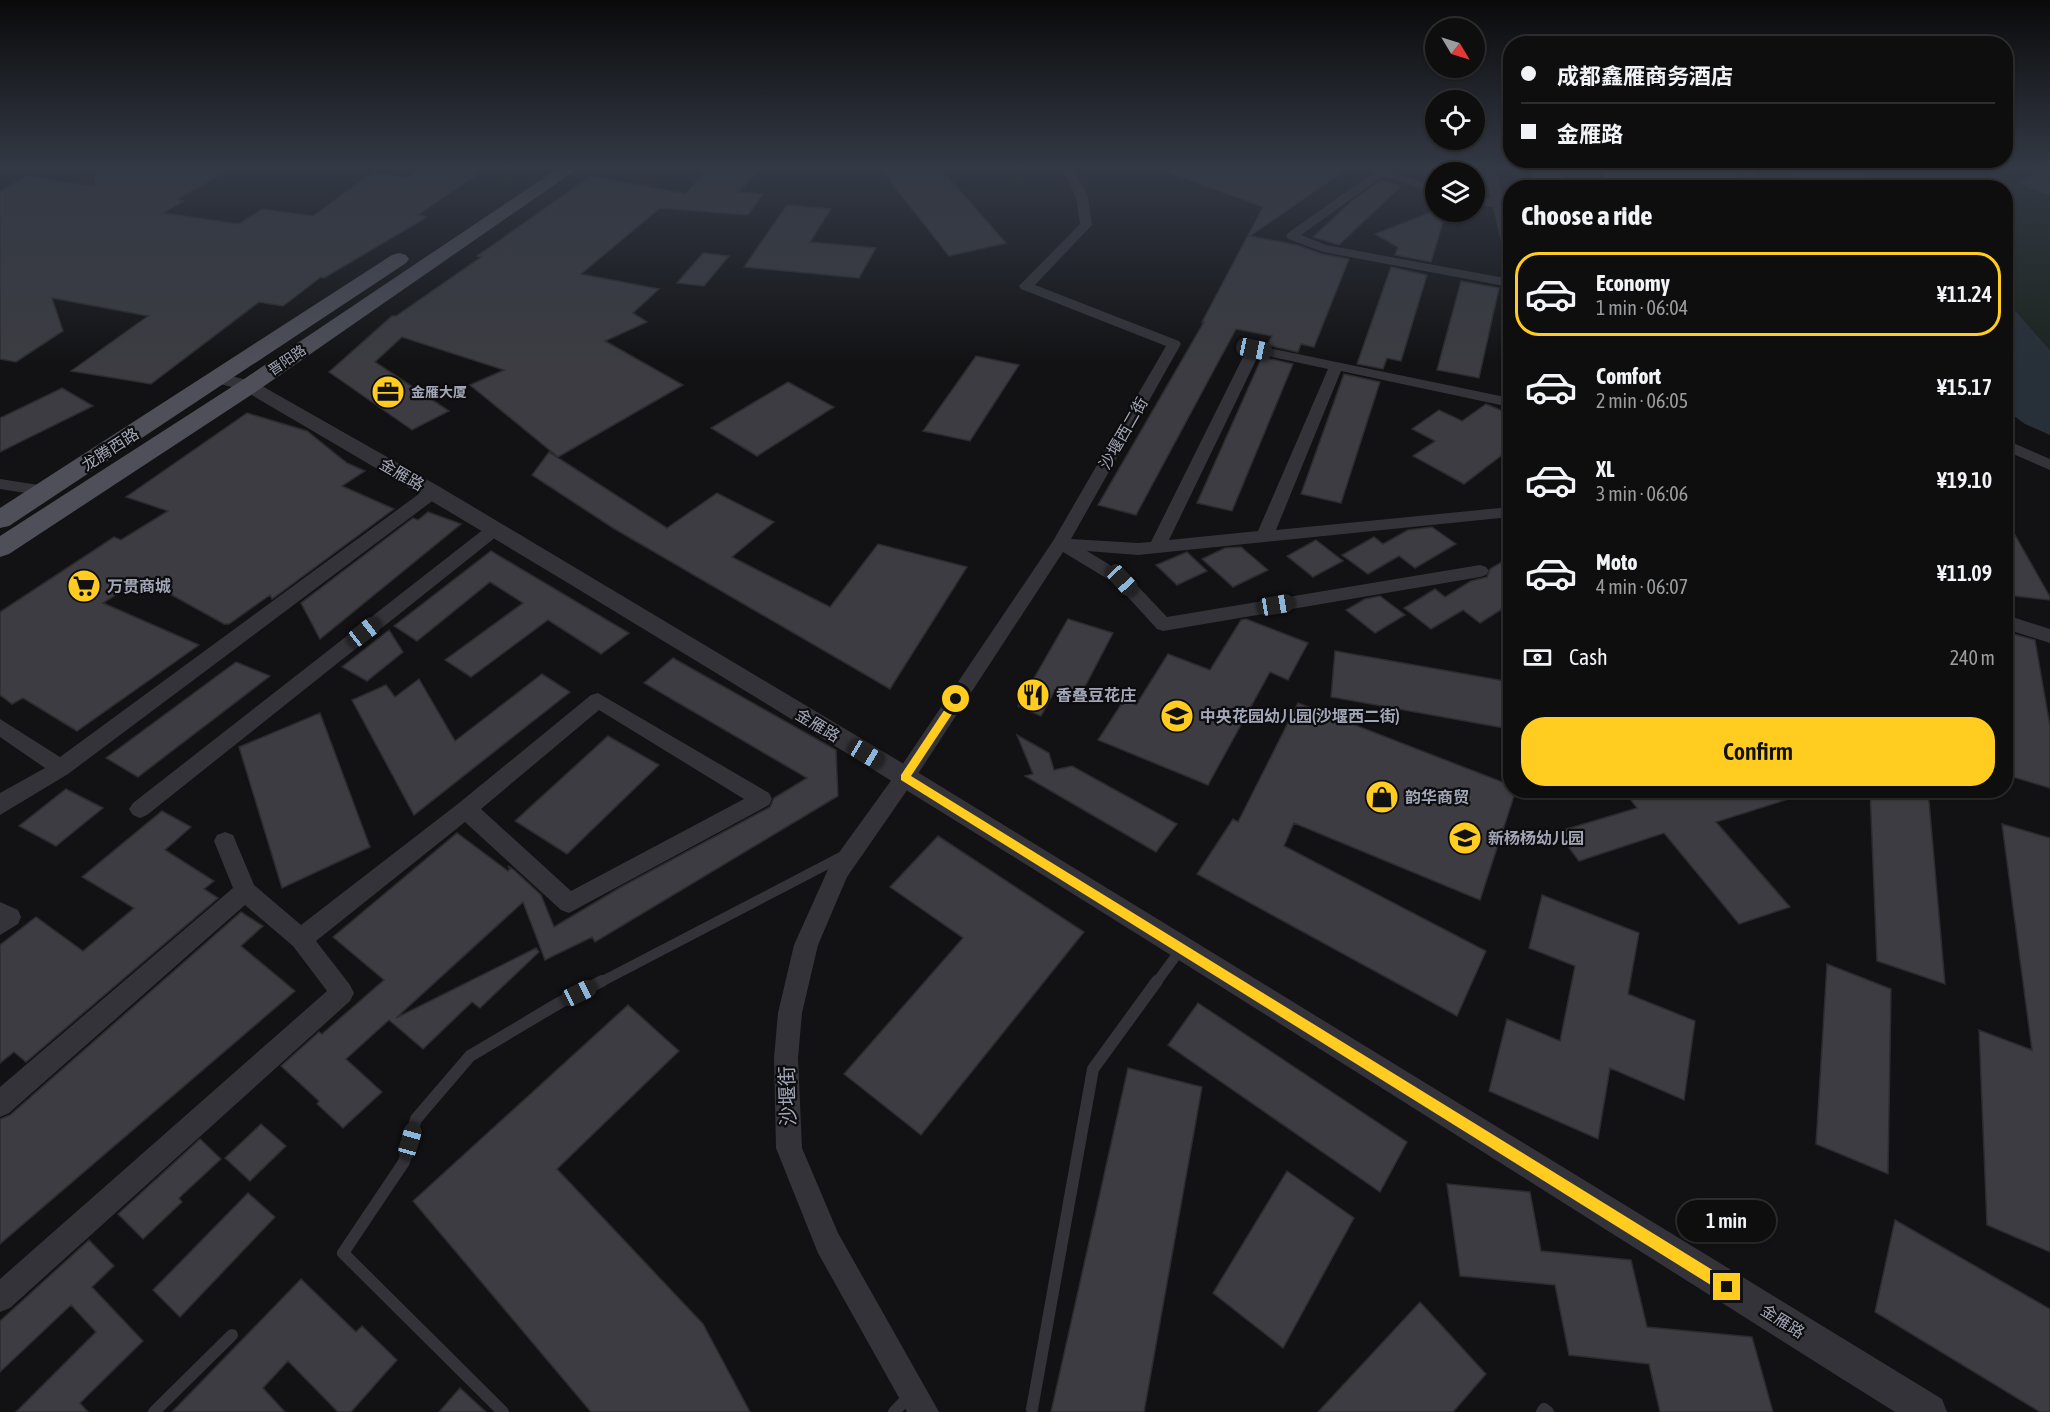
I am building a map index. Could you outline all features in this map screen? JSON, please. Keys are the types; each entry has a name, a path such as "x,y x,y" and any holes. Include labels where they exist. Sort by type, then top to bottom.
{"main road":[{"name":"晋阳路","path":"0,548 249,386 474,233"},
{"name":"晋阳路","path":"219,378 412,250"},
{"name":"龙腾西路","path":"0,520 219,378"}],"street":[{"name":"沙堰西二街","path":"905,777 1060,543 1174,344 1026,286 1078,233"},
{"path":"1296,233 1292,236 1323,248 1503,282"},
{"path":"1158,546 1254,349 1503,401"},
{"path":"1265,536 1336,366"},
{"name":"金雁路","path":"219,378 249,386 495,529 905,777 1929,1412"},
{"path":"2013,448 2050,465"},
{"path":"0,484 45,491"},
{"path":"0,806 9,797 44,780 61,768 433,492"},
{"path":"1060,543 1138,549 1503,513"},
{"path":"140,809 495,529"},
{"path":"1060,543 1122,580 1163,624 1480,571"},
{"path":"2013,624 2050,636"},
{"path":"300,939 466,809 598,700 762,798 569,903 466,809"},
{"path":"0,727 61,768"},
{"name":"沙堰街","path":"905,777 838,872 806,945 790,1013 786,1058 789,1148 828,1243 918,1402"},
{"path":"0,1298 342,993 300,939 245,891 225,841"},
{"path":"0,1104 245,891"},
{"path":"0,912 10,917 0,925"}],"lane":[{"path":"503,1412 343,1253 404,1162 416,1119 470,1056 560,1003 674,946 854,850"},
{"path":"1032,1409 1093,1069 1181,949"},
{"path":"154,1412 232,1335"},
{"path":"894,1412 918,1402"},
{"path":"1542,1412 1544,1409 1548,1412"}],"shaded area":[{"path":"2013,233 2050,233 2050,350 2013,308"},
{"path":"2013,308 2050,350 2050,435 2025,424 2013,415"}],"building":[{"path":"0,233 400,233 324,278 321,277 283,306 259,302 151,384 71,371 148,316 52,298 63,331 16,362 0,359"},
{"path":"510,233 630,233 581,274 659,289 633,313 647,322 605,341 683,385 558,457 470,385 504,370 402,337 375,362 449,411 412,430 329,372 392,316 396,316 481,257 477,256"},
{"path":"768,233 816,233 810,242 876,248 859,278 744,267"},
{"path":"931,233 997,233 1006,243 949,256"},
{"path":"1249,233 1255,233 1250,236 1297,245 1322,254 1349,259 1314,347 1301,344 1298,352 1267,345 1272,336 1236,329 1136,515 1098,505 1204,322 1202,322"},
{"path":"1317,233 1352,233 1339,245 1313,237"},
{"path":"1440,233 1431,262 1395,255 1398,247 1375,234"},
{"path":"703,253 729,256 704,286 677,283"},
{"path":"1391,267 1427,275 1401,361 1387,358 1383,369 1357,364"},
{"path":"1461,281 1499,288 1479,378 1437,370"},
{"path":"976,356 1019,365 970,441 923,431"},
{"path":"1262,357 1293,364 1232,511 1197,503"},
{"path":"1344,374 1380,382 1341,503 1301,494"},
{"path":"788,382 834,407 757,456 711,428"},
{"path":"62,388 93,406 0,452 0,418"},
{"path":"1486,404 1503,411 1503,454 1464,484 1413,456 1435,441 1412,429 1439,410 1462,421"},
{"path":"247,413 307,431 347,463 365,471 342,486 394,509 272,599 270,595 229,624 224,624 141,578 103,603 199,645 77,731 23,698 12,704 0,695 0,612 114,537 121,540 168,511 126,497"},
{"path":"549,452 667,528 717,493 774,522 732,557 830,607 878,544 967,567 890,689 613,528 532,475"},
{"path":"428,512 461,524 320,639 301,603 413,518 418,520"},
{"path":"1432,527 1456,544 1415,568 1399,556 1368,574 1342,555 1374,537 1383,544 1408,530"},
{"path":"2013,531 2050,597 2050,600 2013,596"},
{"path":"1316,540 1343,561 1313,577 1287,556"},
{"path":"1241,547 1268,570 1233,587 1202,559 1225,548"},
{"path":"491,551 629,633 601,654 548,620 471,677 445,660 523,603 490,582 417,641 394,626"},
{"path":"1187,552 1207,571 1177,585 1156,565"},
{"path":"1503,561 1503,608 1480,623 1463,610 1431,629 1404,608 1435,589 1445,597 1471,581 1487,577 1490,569"},
{"path":"1380,596 1405,615 1375,633 1346,610 1365,599"},
{"path":"1068,619 1113,633 1079,698 1055,690 1041,716 1018,706"},
{"name":"中央花园幼儿园(沙堰西二街)","path":"1246,619 1308,643 1288,680 1270,672 1208,785 1098,740 1124,700 1136,705 1168,654 1210,670 1241,620"},
{"path":"389,630 403,652 367,681 342,667"},
{"path":"2013,634 2035,640 2050,726 2050,788 2013,777"},
{"path":"1335,651 1503,681 1503,728 1331,697"},
{"path":"673,658 836,750 838,796 595,942 592,937 545,960 523,902 396,1018 536,948 539,952 480,1008 472,1002 423,1049 389,1020 346,1059 382,1092 343,1128 317,1104 319,1101 281,1066 384,980 333,937 457,833 508,871 510,869 508,866 514,870 541,895 554,927 621,887 770,807 774,798 807,778 644,683"},
{"path":"236,662 270,676 138,777 106,758"},
{"path":"542,674 570,692 414,815 352,700 386,685 395,697 419,679 455,741"},
{"path":"1298,703 1503,782 1503,798 1513,798 1480,900 1294,823 1284,846 1486,951 1457,1016 1197,874 1233,819 1238,822"},
{"path":"320,713 370,847 282,888 239,747"},
{"path":"1017,735 1049,753 1054,770 1072,766 1177,824 1156,852 1025,776 1033,774"},
{"path":"608,736 659,765 567,854 515,821"},
{"path":"66,789 103,808 56,846 19,826"},
{"path":"1629,798 1792,798 1716,822 1790,907 1739,924 1664,833 1579,861 1557,832 1637,808"},
{"path":"1870,798 1929,798 1945,984 1877,961"},
{"path":"162,811 191,827 165,850 214,881 204,889 218,898 26,1062 14,1052 0,1063 0,945 36,917 83,951 134,908 82,877"},
{"path":"2002,824 2050,838 2050,1252 1987,1225 1979,1030 2032,1050"},
{"path":"938,836 1084,932 921,1135 844,1074 963,938 890,887"},
{"path":"1542,895 1639,933 1628,994 1695,1021 1684,1100 1610,1068 1598,1139 1489,1091 1507,1019 1560,1041 1575,966 1529,948"},
{"path":"241,912 263,926 241,946 295,991 0,1244 0,1119 10,1115"},
{"path":"1827,964 1891,989 1888,1174 1816,1144"},
{"path":"1198,1003 1407,1142 1380,1192 1168,1045"},
{"path":"628,1005 679,1051 557,1169 703,1324 750,1412 591,1412 413,1201"},
{"path":"1128,1068 1202,1087 1144,1412 1051,1412"},
{"path":"261,1124 286,1146 250,1181 225,1158"},
{"path":"200,1139 221,1159 179,1198 182,1202 143,1239 118,1214"},
{"path":"1287,1171 1354,1218 1283,1348 1213,1293"},
{"path":"1447,1184 1530,1192 1541,1251 1631,1260 1647,1327 1752,1337 1773,1412 1660,1412 1649,1364 1569,1355 1555,1285 1460,1276"},
{"path":"248,1193 275,1217 180,1317 153,1290"},
{"path":"1895,1220 2050,1309 2050,1412 2040,1412 1875,1312"},
{"path":"89,1240 114,1266 92,1287 143,1341 80,1403 88,1412 16,1412 96,1332 71,1305 0,1372 0,1321"},
{"path":"301,1279 356,1332 362,1326 397,1360 351,1412 338,1412 288,1361 263,1388 285,1412 172,1412"},
{"path":"1420,1302 1486,1374 1453,1412 1318,1412"},
{"path":"460,1388 486,1412 439,1412"}],"place":[{"name":"金雁大厦","path":"388,392"},
{"name":"万贯商城","path":"84,586"},
{"name":"香叠豆花庄","path":"1033,695"},
{"name":"中央花园幼儿园(沙堰西二街)","path":"1177,716"},
{"name":"韵华商贸","path":"1382,797"},
{"name":"新杨杨幼儿园","path":"1465,838"}],"route":[{"path":"956,699 905,777 1727,1287"}]}
